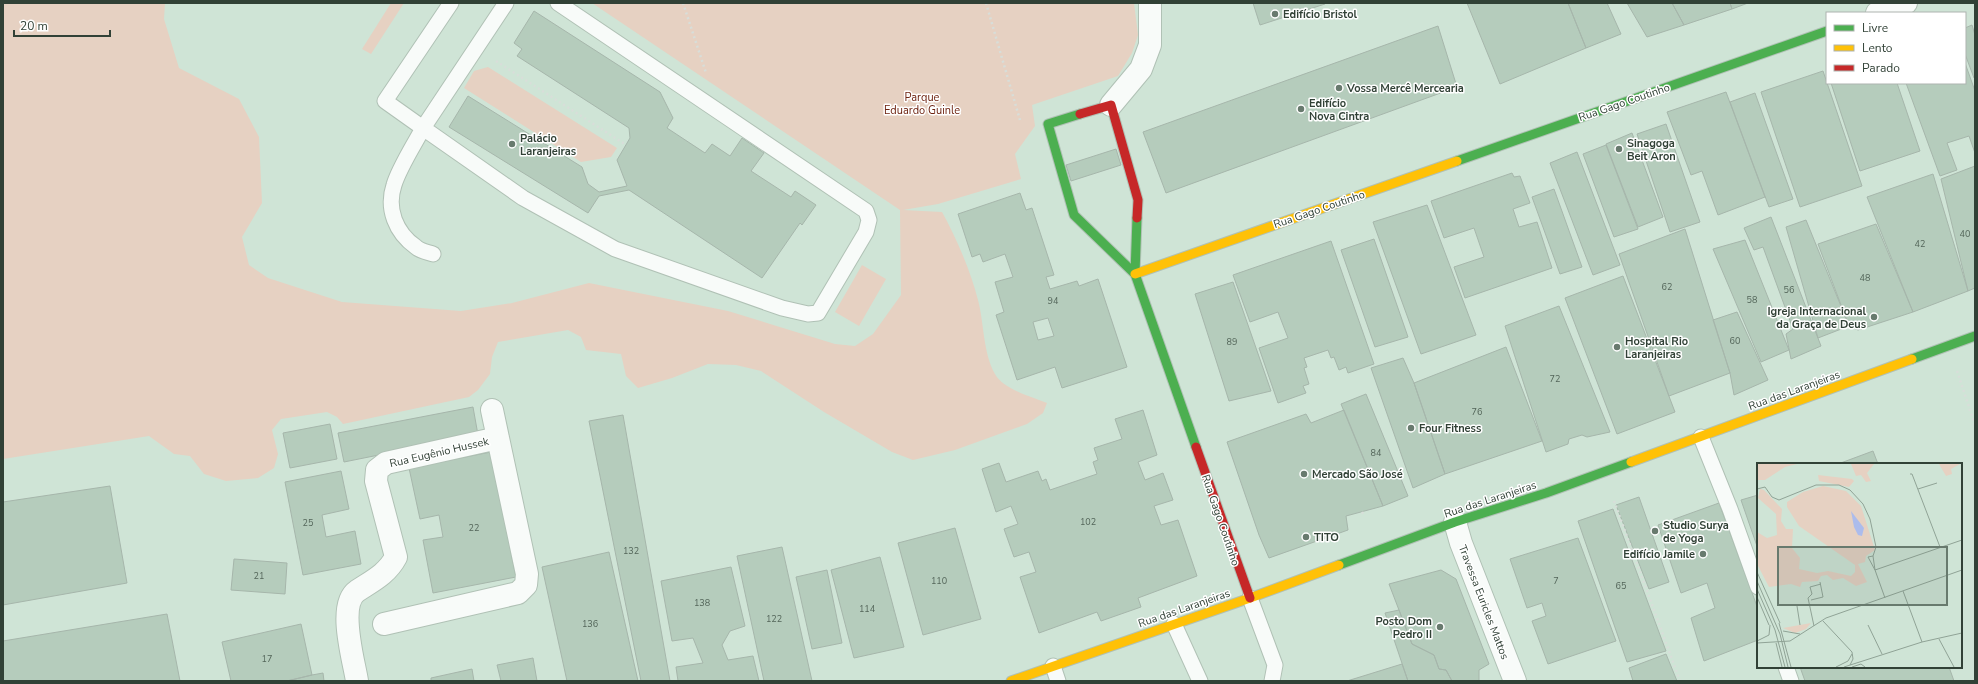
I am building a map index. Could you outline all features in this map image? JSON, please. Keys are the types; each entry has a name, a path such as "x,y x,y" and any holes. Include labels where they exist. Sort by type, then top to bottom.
{"street":[{"path":"1135,274 1074,215 1048,124 1112,105 1141,69 1150,45 1150,3"},
{"name":"Rua Gago Coutinho","path":"1250,598 1135,274 1826,31"},
{"path":"1112,105 1138,200 1135,274"},
{"name":"Rua das Laranjeiras","path":"1011,681 1250,598 1455,522 1546,493 1975,336"},
{"path":"384,624 518,593 526,585 527,574 492,410"},
{"name":"Rua Eugênio Hussek","path":"357,681 347,620 349,603 354,593 390,568 396,557 376,481 377,470 386,463 498,438"},
{"name":"Travessa Euricles Mattos","path":"1455,522 1461,543 1515,681"}],"lane":[{"path":"452,3 385,101 524,198 615,249 782,308 808,314 818,313 866,232 869,220 866,211 558,3"},
{"path":"433,254 417,248 405,238 395,222 391,206 394,184 423,128 506,3"},
{"path":"1701,437 1730,509 1757,584"},
{"path":"1250,598 1275,665 1272,681"},
{"path":"1174,624 1200,681"},
{"path":"1052,666 1058,681"},
{"path":"1786,668 1792,681"}],"path":[{"path":"683,3 707,74"},
{"path":"986,3 1021,125"},
{"path":"475,48 626,145"},
{"path":"1948,346 1975,425"},
{"path":"1614,501 1680,681"}],"green space":[{"name":"Parque Eduardo Guinle","path":"3,3 165,3 164,19 179,68 239,99 259,137 262,203 242,237 249,265 268,278 342,302 461,311 512,303 589,283 728,311 835,344 855,346 873,334 901,295 900,210 592,3 1134,3 1138,35 1132,53 1118,76 1032,105 1035,126 1015,154 1021,179 938,204 903,210 942,212 958,243 975,289 988,357 995,374 1004,384 1011,388 1047,403 1043,413 1027,424 955,450 913,460 892,452 824,412 761,371 736,365 708,364 672,378 638,388 626,376 621,354 586,350 581,337 568,330 498,342 492,357 490,374 478,390 469,397 343,424 337,417 327,412 281,419 272,430 278,454 274,468 258,478 226,481 204,474 190,456 174,454 149,436 3,459"},
{"path":"391,3 404,3 371,54 362,49"},
{"path":"488,67 617,148 611,157 581,162 464,88 474,71"},
{"path":"862,265 886,279 859,326 835,312"}],"building":[{"name":"Edifício Bristol","path":"1253,3 1324,3 1325,4 1260,25"},
{"path":"1467,3 1568,3 1586,48 1500,84"},
{"path":"1568,3 1607,3 1621,34 1586,48"},
{"path":"1627,3 1672,3 1684,25 1647,37"},
{"path":"1672,3 1730,3 1732,9 1684,25"},
{"path":"1730,3 1748,3 1732,9"},
{"name":"Palácio Laranjeiras","path":"534,11 660,92 673,118 667,128 705,153 712,144 730,156 742,138 764,153 751,171 791,197 795,191 816,205 802,225 800,223 762,278 629,190 599,196 588,213 449,127 468,96 582,167 588,184 599,192 627,186 617,160 630,138 629,128 517,56 522,49 514,43"},
{"path":"1972,25 1975,35 1975,78 1966,57 1966,28"},
{"name":"Edifício Nova Cintra","path":"1438,26 1457,87 1166,193 1143,132"},
{"path":"1966,66 1975,91 1975,153 1969,136 1947,143 1957,170 1940,176 1906,84 1966,84"},
{"path":"1823,71 1826,84 1827,84 1862,186 1800,207 1761,92"},
{"path":"1831,84 1897,84 1920,151 1860,171"},
{"path":"1726,92 1765,197 1718,215 1702,171 1691,175 1667,112"},
{"path":"1755,93 1793,199 1769,207 1730,102"},
{"path":"1666,124 1700,222 1670,232 1637,134"},
{"path":"1632,133 1663,217 1638,227 1606,144"},
{"path":"1606,145 1638,229 1614,237 1583,154"},
{"path":"1116,149 1121,165 1071,181 1066,165"},
{"path":"1577,152 1620,265 1593,275 1550,163"},
{"path":"1975,166 1975,288 1968,291 1941,179"},
{"path":"1512,173 1514,177 1520,176 1530,203 1513,209 1519,227 1537,222 1552,268 1465,298 1454,267 1484,257 1474,228 1444,238 1431,201"},
{"path":"1933,174 1968,291 1913,312 1867,197"},
{"path":"1554,189 1582,267 1560,274 1532,197"},
{"path":"1020,193 1026,210 1032,208 1054,275 1046,277 1050,289 1077,281 1079,286 1098,279 1127,367 1062,388 1055,367 1017,380 996,315 1004,312 995,282 1013,277 1005,254 983,262 980,254 972,257 958,214","holes":["1048,318 1054,336 1038,340 1033,322"]},
{"path":"1427,205 1476,335 1421,354 1373,222"},
{"path":"1771,217 1821,346 1791,359 1786,334 1793,329 1763,247 1754,250 1744,228"},
{"path":"1806,220 1849,326 1818,338 1786,227"},
{"path":"1876,224 1913,312 1858,330 1849,326 1818,244"},
{"path":"1685,229 1730,373 1669,396 1619,254"},
{"path":"1374,239 1408,337 1375,347 1341,250"},
{"path":"1745,240 1789,350 1761,362 1713,249"},
{"path":"1331,241 1374,364 1348,373 1346,367 1339,370 1334,357 1331,358 1328,350 1304,358 1307,367 1304,368 1309,384 1303,386 1306,393 1278,403 1259,348 1288,338 1278,312 1250,322 1233,275"},
{"name":"Hospital Rio Laranjeiras","path":"1623,276 1675,412 1617,434 1565,298"},
{"path":"1233,282 1271,391 1229,401 1195,294"},
{"path":"1559,306 1610,432 1587,437 1582,435 1569,439 1568,444 1546,452 1505,326"},
{"path":"1737,312 1768,380 1734,395 1730,373 1713,320"},
{"path":"1506,347 1542,441 1445,474 1414,383"},
{"name":"Four Fitness","path":"1403,358 1414,383 1445,474 1413,488 1371,368"},
{"path":"1366,394 1408,496 1383,506 1341,404"},
{"path":"473,407 478,435 344,462 338,433"},
{"path":"1143,410 1157,455 1138,462 1145,480 1163,473 1173,500 1154,506 1161,525 1178,520 1197,576 1138,598 1141,607 1101,621 1097,612 1039,633 1020,577 1036,572 1029,552 1014,557 1004,529 1018,524 1011,506 996,512 982,469 999,463 1006,482 1038,471 1042,481 1046,479 1050,490 1097,474 1093,462 1098,460 1094,448 1122,439 1115,419"},
{"name":"Mercado São José","path":"1344,410 1383,506 1346,516 1348,530 1269,558 1259,535 1227,442 1306,414 1311,423"},
{"path":"623,415 670,681 641,681 589,421"},
{"path":"330,424 337,459 290,468 283,433"},
{"path":"1873,451 1878,463 1841,463"},
{"path":"491,452 516,577 433,593 423,540 443,537 439,515 420,519 409,468"},
{"path":"341,471 349,509 322,515 326,537 355,531 361,564 303,575 285,482"},
{"path":"110,486 127,583 3,605 3,502"},
{"path":"1757,495 1757,546 1741,500"},
{"path":"1639,497 1669,582 1649,589 1616,505"},
{"name":"Edifício Jamile","path":"1719,503 1757,606 1757,640 1704,661 1691,618 1715,608 1707,583 1681,593 1658,525"},
{"path":"1613,509 1666,651 1627,662 1578,521"},
{"path":"955,528 981,619 923,635 898,543"},
{"path":"1578,538 1616,641 1548,664 1532,621 1546,616 1542,603 1527,608 1510,559"},
{"path":"782,547 812,681 764,681 737,556"},
{"path":"609,552 638,681 567,681 542,567"},
{"path":"880,557 904,647 854,658 831,570"},
{"path":"234,559 287,563 285,594 231,590"},
{"path":"731,567 745,626 730,631 722,645 728,660 753,656 759,681 678,681 676,667 703,663 693,638 672,641 661,581"},
{"path":"827,570 842,643 812,649 796,577"},
{"name":"Posto Dom Pedro II","path":"1441,570 1456,579 1489,664 1479,670 1479,681 1452,681 1446,670 1439,669 1434,655 1412,644 1389,584"},
{"path":"1399,610 1412,644 1434,655 1439,669 1446,670 1452,681 1408,681 1385,613"},
{"path":"167,614 180,681 3,681 3,641"},
{"path":"301,624 312,675 287,681 231,681 222,642"},
{"path":"1666,654 1677,681 1633,681 1629,668"},
{"path":"533,658 537,681 501,681 497,665"},
{"path":"1402,664 1408,681 1347,681"},
{"path":"1800,668 1949,668 1954,681 1805,681"},
{"path":"472,669 474,681 431,681 431,678"},
{"path":"323,673 324,681 287,681 312,675"}],"traffic: fast":[{"path":"1457,161 1826,31"},
{"path":"1080,114 1048,124 1074,215 1135,274"},
{"path":"1137,218 1135,274 1196,447"},
{"path":"1912,359 1975,336"},
{"path":"1339,565 1455,522 1546,493 1631,462"}],"traffic: slow":[{"path":"1135,274 1457,161"},
{"path":"1631,462 1912,359"},
{"path":"1011,681 1250,598 1339,565"}],"traffic: jam":[{"path":"1080,114 1111,105 1138,200 1137,218"},
{"path":"1196,447 1250,598"}],"place":[{"name":"Edifício Bristol","path":"1275,14"},
{"name":"Vossa Mercê Mercearia","path":"1339,88"},
{"name":"Edifício Nova Cintra","path":"1301,109"},
{"name":"Palácio Laranjeiras","path":"512,144"},
{"name":"Sinagoga Beit Aron","path":"1619,149"},
{"name":"Igreja Internacional da Graça de Deus","path":"1874,317"},
{"name":"Hospital Rio Laranjeiras","path":"1617,347"},
{"name":"Four Fitness","path":"1411,428"},
{"name":"Mercado São José","path":"1304,474"},
{"name":"Studio Surya de Yoga","path":"1655,531"},
{"name":"TITO","path":"1306,537"},
{"name":"Edifício Jamile","path":"1703,554"},
{"name":"Posto Dom Pedro II","path":"1440,627"}]}
